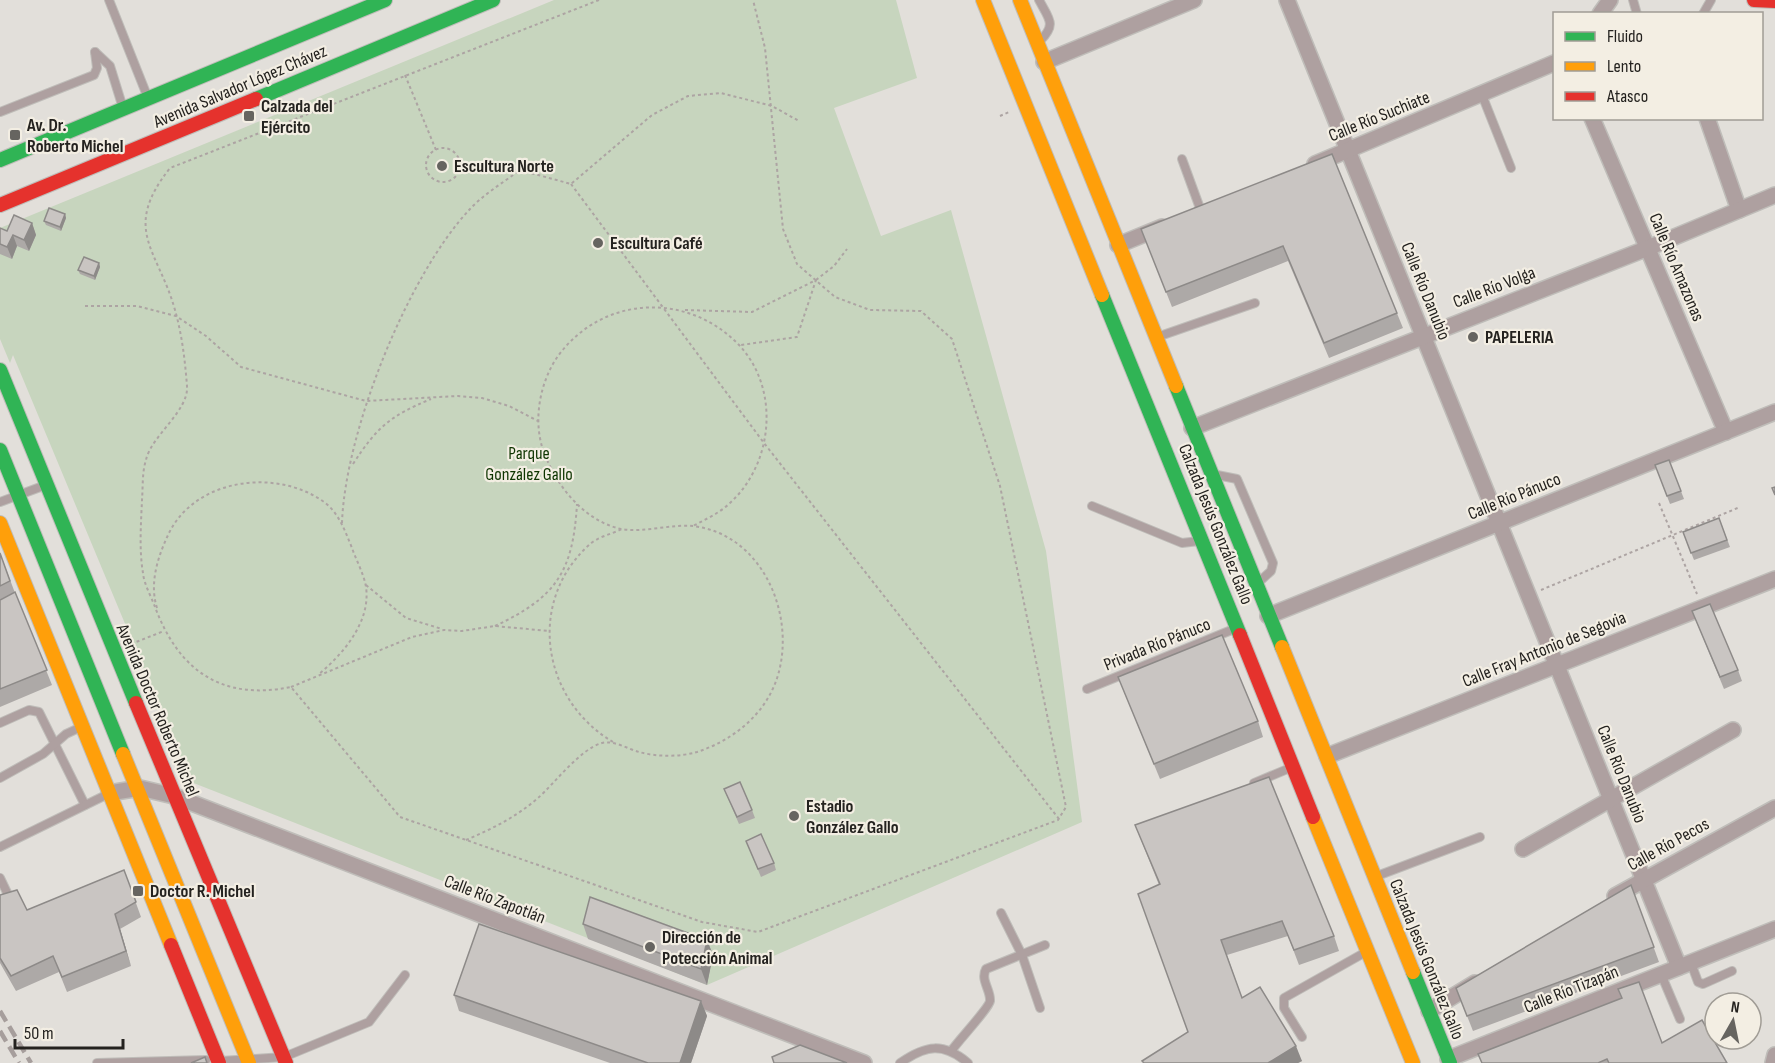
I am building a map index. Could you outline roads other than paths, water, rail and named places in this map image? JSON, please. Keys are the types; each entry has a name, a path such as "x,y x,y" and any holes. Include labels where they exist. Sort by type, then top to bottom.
{"main road":[{"name":"Avenida Salvador López Chávez","path":"0,160 385,0"},
{"name":"Avenida Salvador López Chávez","path":"0,205 493,0"},
{"name":"Calzada Jesús González Gallo","path":"983,0 1413,1063"},
{"name":"Calzada Jesús González Gallo","path":"1020,0 1449,1061"},
{"path":"1754,0 1775,1"},
{"name":"Avenida Doctor Roberto Michel","path":"0,370 113,651 285,1060"},
{"path":"0,450 140,788 249,1062"},
{"path":"0,523 25,598 82,726 219,1062"},
{"path":"1328,759 1328,849"},
{"path":"178,960 203,946"}],"street":[{"path":"1044,62 1194,0"},
{"name":"Calle Río Danubio","path":"1287,0 1643,879 1685,965"},
{"path":"1601,12 1610,0"},
{"name":"Calle Río Suchiate","path":"1295,172 1553,63"},
{"name":"Calle Río Amazonas","path":"1593,120 1726,432"},
{"path":"1708,120 1739,210"},
{"name":"Calle Río Volga","path":"1192,428 1648,248 1775,195"},
{"path":"1118,245 1196,213"},
{"name":"Calle Río Pánuco","path":"1268,616 1775,412"},
{"name":"Calle Fray Antonio de Segovia","path":"1328,759 1556,665 1775,579"},
{"path":"1523,849 1733,730"},
{"name":"Calle Río Zapotlán","path":"109,793 140,788 174,796 864,1063"},
{"name":"Calle Río Pecos","path":"1602,904 1643,879 1775,808"},
{"name":"Calle Río Tizapán","path":"1449,1061 1775,929"},
{"path":"1429,1011 1490,973"},
{"path":"1773,1063 1775,1055"}],"lane":[{"path":"109,0 148,99"},
{"path":"1037,44 1050,31 1051,25 1040,0"},
{"path":"0,112 94,75 97,68 95,52 110,66 124,109"},
{"path":"1482,95 1511,168"},
{"path":"1182,159 1196,213"},
{"path":"1155,337 1255,303"},
{"path":"1211,475 1237,478 1273,563 1271,571 1256,585"},
{"path":"0,502 45,485"},
{"path":"1092,506 1182,543 1203,540"},
{"name":"Privada Río Pánuco","path":"1087,689 1238,627"},
{"path":"0,723 29,710 39,712 85,805"},
{"path":"0,778 43,754 66,734 82,726"},
{"path":"1243,788 1295,767"},
{"path":"0,847 109,793"},
{"path":"1375,877 1480,837"},
{"path":"0,878 11,901"},
{"path":"1001,913 1022,955 1040,1008"},
{"path":"952,1050 975,1019 987,1010 990,999 983,975 986,969 1045,945"},
{"path":"1302,1037 1284,1008 1284,998 1369,950"},
{"path":"1685,965 1698,982 1703,984 1732,972"},
{"path":"1661,974 1680,1019"},
{"path":"97,1063 285,1060 369,1022 405,975"},
{"path":"900,1063 929,1049 952,1050 968,1063"}],"railway":[{"path":"0,1011 31,1063"},
{"path":"0,1031 19,1063"}],"place":[{"name":"Calzada del Ejército","path":"249,116"},
{"name":"Av. Dr. Roberto Michel","path":"15,135"},
{"name":"Escultura Norte","path":"442,166"},
{"name":"Escultura Café","path":"598,243"},
{"name":"PAPELERIA","path":"1473,337"},
{"name":"Estadio González Gallo","path":"794,816"},
{"name":"Doctor R. Michel","path":"138,891"},
{"name":"Dirección de Potección Animal","path":"650,947"}],"park label":[{"name":"Parque González Gallo","path":"529,463"}]}
